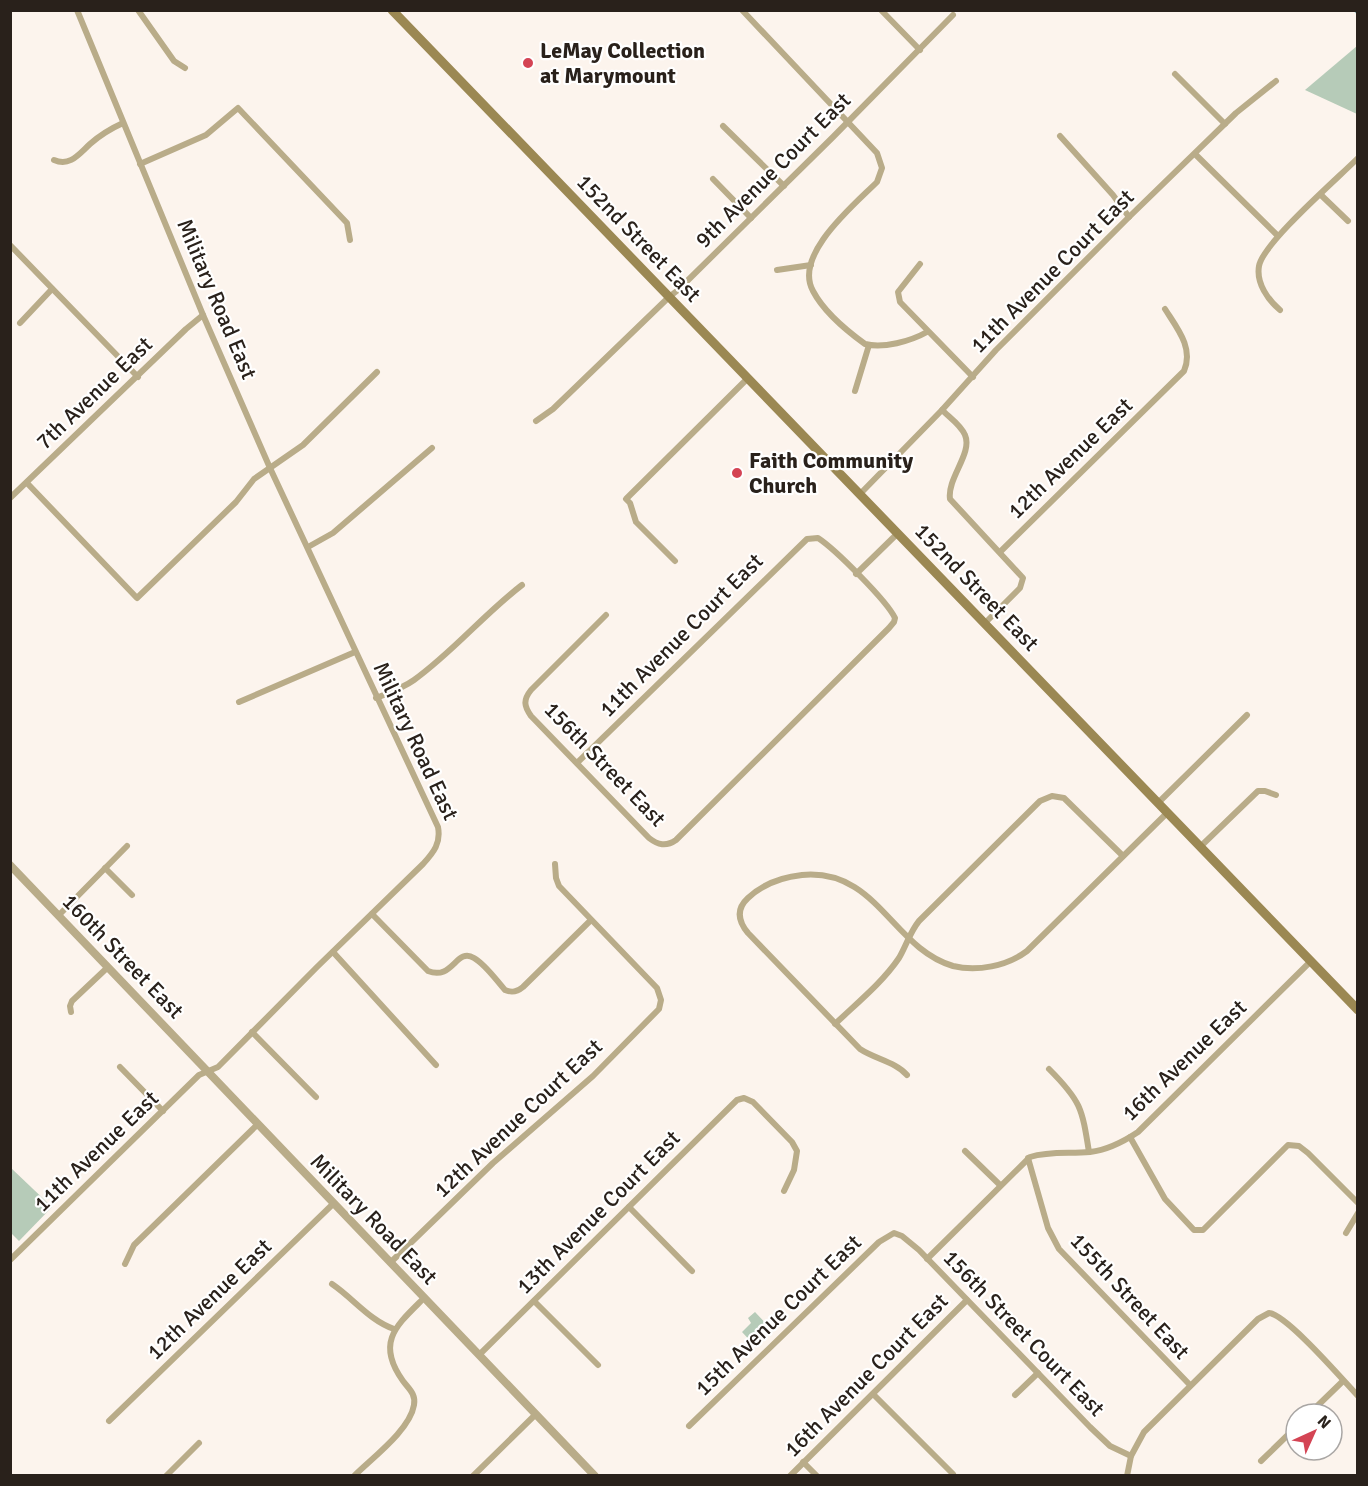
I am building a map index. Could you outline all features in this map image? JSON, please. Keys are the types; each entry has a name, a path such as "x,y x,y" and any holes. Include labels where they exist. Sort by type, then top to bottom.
{"main road":[{"name":"152nd Street East","path":"392,10 1358,1010"}],"street":[{"name":"Military Road East","path":"76,10 203,315 270,468 376,699 438,827 438,844 432,854 218,1067 209,1073 595,1476"},
{"path":"138,10 174,61 185,68"},
{"path":"742,10 877,153 881,162 880,177 820,243 811,265 810,279 813,291 854,336 869,345 904,340 927,332"},
{"path":"881,10 920,50"},
{"name":"9th Avenue Court East","path":"536,421 553,409 678,290 953,15"},
{"path":"1175,74 1225,124"},
{"name":"11th Avenue Court East","path":"860,494 942,410 996,350 1129,217 1225,124 1276,81"},
{"path":"140,164 206,135 238,108 346,223 350,240"},
{"path":"54,160 67,162 74,159 90,144 123,123"},
{"path":"723,126 784,186"},
{"path":"1060,136 1113,195 1129,217"},
{"path":"1195,154 1278,236"},
{"path":"1280,310 1263,289 1259,272 1263,255 1278,236 1358,158"},
{"path":"713,179 751,218"},
{"path":"1321,195 1348,220"},
{"path":"10,245 138,377"},
{"path":"920,264 902,286 898,295 900,302 927,332 973,376"},
{"path":"777,270 811,265"},
{"path":"20,322 52,289"},
{"name":"12th Avenue East","path":"1000,552 1184,371 1188,356 1186,345 1165,309"},
{"name":"7th Avenue East","path":"10,498 138,377 186,328 203,315"},
{"path":"855,391 869,345"},
{"path":"27,483 137,598 236,502 254,479 303,445 377,372"},
{"path":"675,561 636,522 630,503 626,499 748,378"},
{"path":"942,410 960,427 966,438 965,451 950,490 950,499 1023,578 1022,585 985,623"},
{"path":"308,547 333,532 432,448"},
{"path":"856,574 898,534"},
{"name":"11th Avenue Court East","path":"577,763 802,542 818,538 856,574"},
{"name":"156th Street East","path":"606,615 531,690 525,702 525,708 650,838 657,844 665,844 676,840 889,628 895,619 888,606 856,574"},
{"path":"376,699 414,681 491,610 522,585"},
{"path":"239,702 355,652"},
{"path":"1158,803 1247,715"},
{"path":"1200,847 1258,791 1276,795"},
{"path":"836,1024 899,958 919,921 1033,808 1047,797 1056,795 1064,798 1123,856"},
{"path":"907,1075 900,1067 878,1060 860,1049 748,933 740,922 739,914 747,899 772,883 795,876 821,874 843,880 862,891 929,955 952,965 974,968 999,964 1027,951 1167,813"},
{"path":"59,915 127,846"},
{"path":"372,914 428,971 438,975 461,958 470,956 477,960 505,990 519,991 591,920 559,886 555,878 555,864"},
{"name":"160th Street East","path":"10,865 209,1073"},
{"path":"105,868 132,895"},
{"name":"12th Avenue Court East","path":"391,1262 493,1163 593,1076 659,1009 660,996 657,988 591,920"},
{"path":"333,952 436,1065"},
{"name":"16th Avenue East","path":"1028,1158 1048,1153 1089,1152 1116,1145 1130,1137 1150,1122 1311,961"},
{"path":"71,1012 72,1001 108,967"},
{"path":"252,1032 316,1097"},
{"path":"120,1067 163,1111"},
{"path":"1049,1069 1064,1083 1079,1105 1089,1152"},
{"name":"11th Avenue East","path":"12,1256 199,1075 203,1072 209,1073"},
{"name":"13th Avenue Court East","path":"479,1355 732,1104 744,1098 758,1107 795,1146 796,1163 784,1191"},
{"path":"125,1264 135,1245 258,1124"},
{"path":"1130,1137 1165,1199 1191,1228 1198,1231 1203,1230 1288,1145 1299,1146 1308,1153 1358,1203"},
{"path":"965,1151 1000,1185"},
{"path":"927,1258 1028,1158"},
{"name":"155th Street East","path":"1028,1158 1048,1228 1059,1249 1190,1385"},
{"name":"12th Avenue East","path":"109,1421 334,1203"},
{"path":"629,1207 692,1271"},
{"path":"1346,1233 1358,1213"},
{"name":"156th Street Court East","path":"894,1233 909,1241 927,1258 1110,1446 1131,1456"},
{"name":"15th Avenue Court East","path":"689,1426 879,1242 894,1233"},
{"path":"332,1284 346,1293 366,1314 394,1329"},
{"path":"354,1476 406,1424 413,1410 414,1396 399,1375 391,1346 394,1329 424,1298"},
{"name":"16th Avenue Court East","path":"790,1476 967,1300"},
{"path":"534,1301 598,1365"},
{"path":"1127,1476 1131,1456 1144,1432 1258,1318 1272,1313 1296,1331 1358,1396"},
{"path":"1015,1395 1038,1372"},
{"path":"1321,1402 1343,1381"},
{"path":"873,1394 953,1474"},
{"path":"473,1476 536,1414"},
{"path":"1261,1461 1284,1439"},
{"path":"166,1476 199,1443"},
{"path":"803,1462 817,1476"}],"green space":[{"path":"1357,46 1357,114 1305,90"},
{"path":"11,1168 52,1207 19,1241 11,1233"},
{"path":"755,1312 773,1331 756,1347 742,1332 751,1323 748,1318"}],"waterway":[{"path":"1354,10 1358,14"}],"place":[{"name":"LeMay Collection at Marymount","path":"528,63"},
{"name":"Faith Community Church","path":"737,473"}]}
